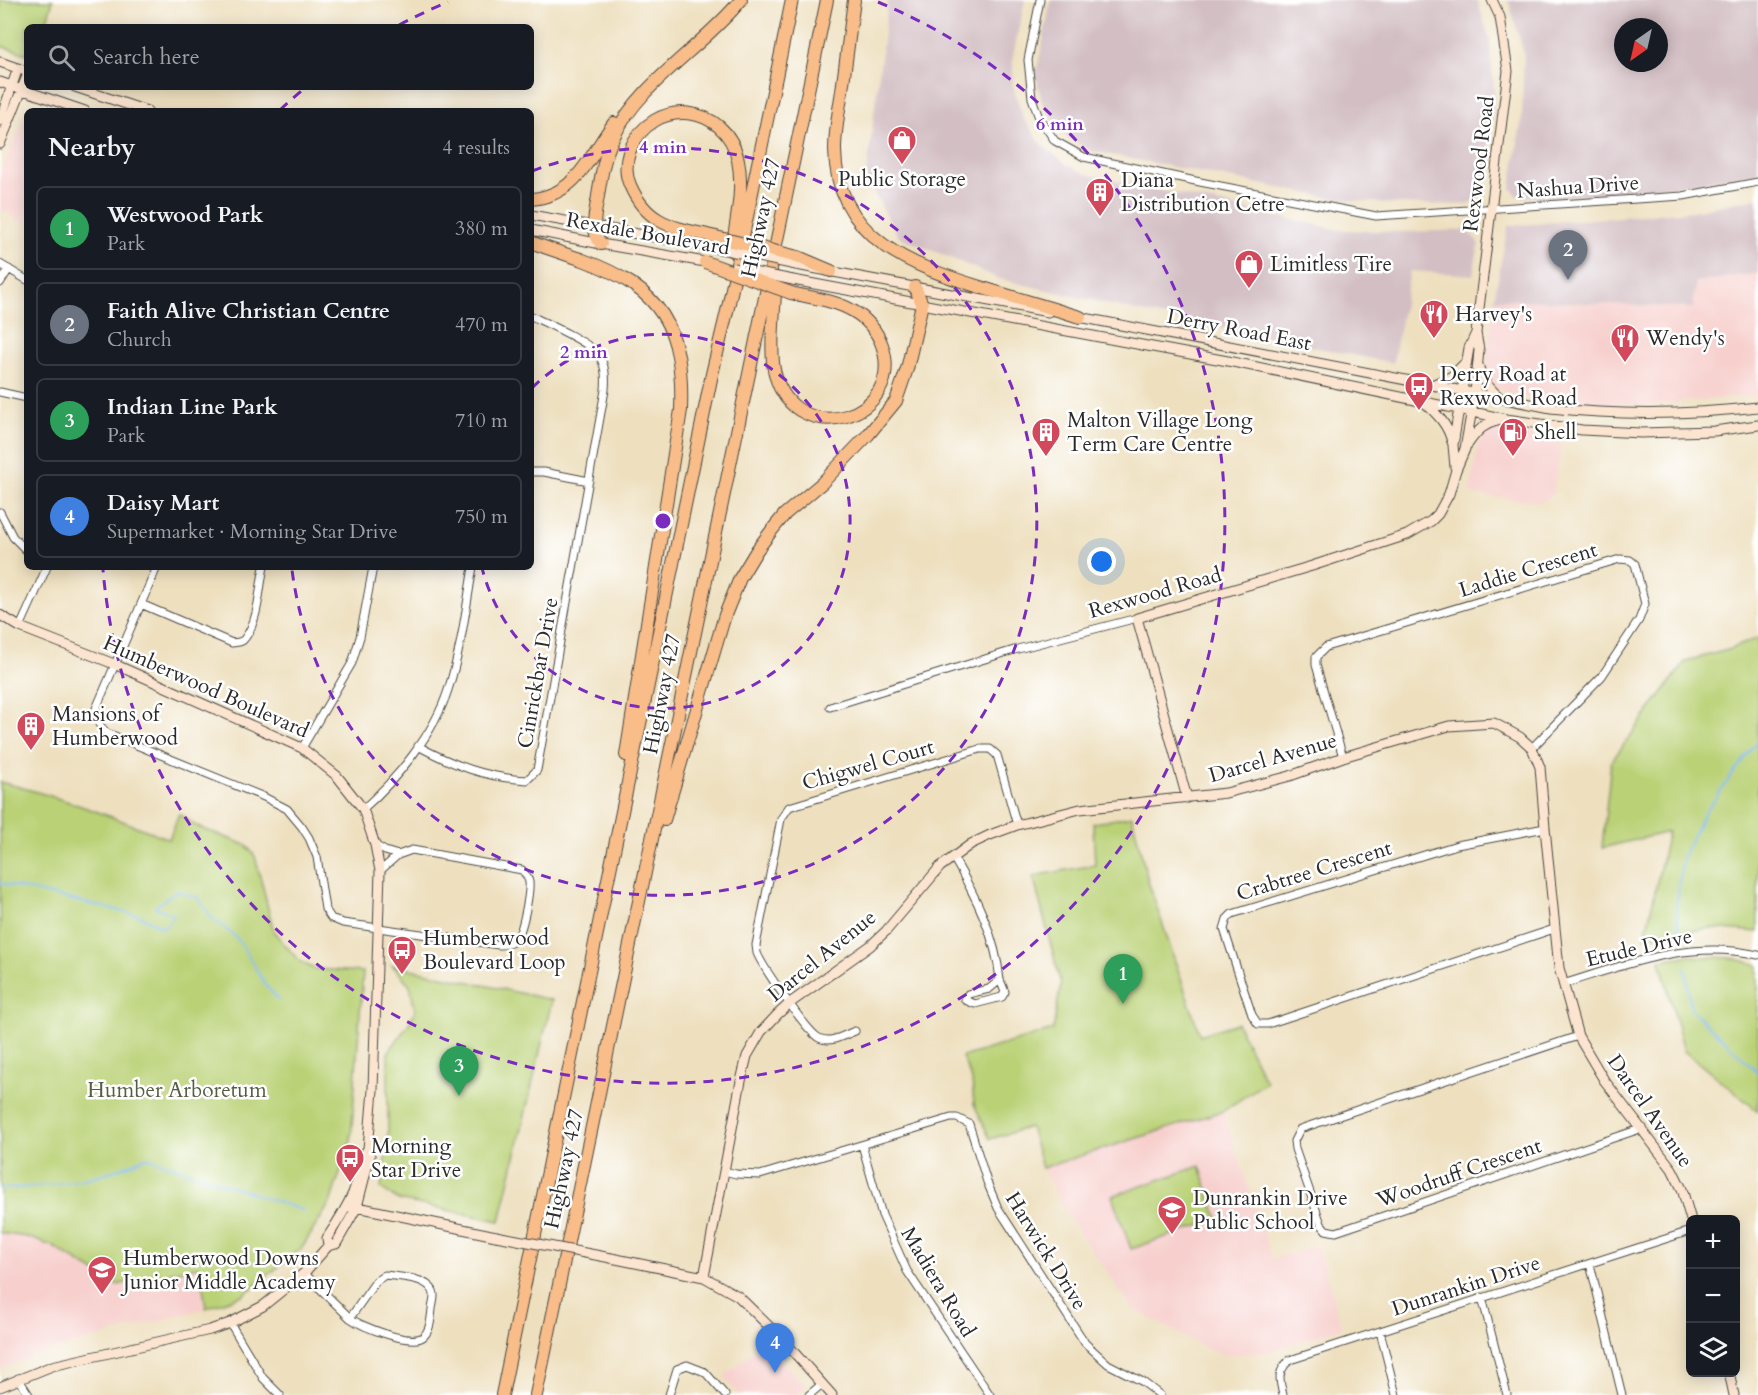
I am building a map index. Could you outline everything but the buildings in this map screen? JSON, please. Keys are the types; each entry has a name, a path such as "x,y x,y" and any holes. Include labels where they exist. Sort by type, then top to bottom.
{"highway":[{"path":"601,244 595,236 593,226 602,174 613,138 623,121 642,98 741,0"},
{"name":"Highway 427","path":"502,1395 712,374 792,0"},
{"name":"Highway 427","path":"536,1395 827,0"},
{"path":"854,0 835,151 842,189 858,222 880,244 915,264 943,276 1080,317"},
{"path":"534,198 558,193 576,180 623,111 642,98"},
{"path":"729,303 727,285 738,206 740,178 733,144 719,126 695,114 680,112 657,118 647,124 639,134 628,154 626,166 634,196 644,209 658,220 716,242 797,261 831,271"},
{"path":"705,262 791,293 840,304 867,321 879,338 884,353 884,378 869,404 856,414 827,419 815,417 792,405 782,392 774,374 773,360 777,238"},
{"path":"534,243 607,270 644,292 657,305 669,324 681,367 681,410 622,776 619,823"},
{"path":"641,899 725,615 740,578 756,550 785,514 822,483 889,410 900,390 922,304 915,286"}],"street":[{"name":"Nashua Drive","path":"1040,0 1028,60 1032,98 1039,118 1055,141 1084,157 1367,216 1493,210 1683,196 1758,182"},
{"name":"Rexwood Road","path":"830,707 1014,650 1137,618 1312,566 1407,535 1421,528 1438,514 1449,494 1465,449 1475,393 1479,350 1476,333 1493,210 1508,71 1500,17 1492,0"},
{"path":"0,62 22,69 12,86 0,121"},
{"path":"0,82 22,89"},
{"path":"0,144 24,84"},
{"path":"25,90 76,108"},
{"path":"84,90 138,108"},
{"name":"Rexdale Boulevard","path":"534,216 593,226 716,242"},
{"name":"Rexdale Boulevard","path":"534,231 793,280"},
{"path":"0,264 24,278"},
{"path":"0,283 9,269"},
{"name":"Derry Road East","path":"831,271 1551,408 1624,415 1676,415 1758,407"},
{"name":"Derry Road East","path":"793,280 1233,362 1506,419 1582,430 1641,433 1714,431 1758,425"},
{"name":"Cinrickbar Drive","path":"418,746 448,763 514,780 527,780 537,770 605,390 606,373 598,354 586,344 534,318"},
{"name":"Rexwood Road","path":"1456,470 1453,445 1468,348 1476,333"},
{"path":"1431,385 1452,376 1466,362"},
{"path":"1478,364 1480,374 1487,386 1501,399"},
{"path":"0,392 24,397"},
{"path":"1424,401 1441,417 1450,433 1453,445"},
{"path":"1465,449 1478,429 1493,421 1506,419"},
{"path":"534,472 589,481"},
{"path":"0,512 13,537 24,548"},
{"name":"Laddie Crescent","path":"1343,757 1316,665 1316,657 1326,647 1620,559 1630,560 1635,564 1645,604 1639,620 1602,676 1532,748"},
{"path":"20,627 46,570"},
{"path":"156,570 95,711 100,727 107,733 253,792 287,809 309,838 317,857 329,916 343,923 503,946 515,941 520,933 529,886 527,875 522,870 412,850 398,855 380,872"},
{"path":"141,604 232,643 242,641 255,615 263,570"},
{"path":"302,748 351,663 360,637 372,570"},
{"path":"363,810 388,787 418,746 448,691 472,570"},
{"name":"Humberwood Boulevard","path":"0,615 20,627 114,664 302,748 337,776 363,810 375,844 380,872 378,979 368,1149 370,1156 336,1244 328,1246 304,1273 263,1306 230,1323 210,1330 52,1366 0,1387"},
{"path":"1137,618 1187,798"},
{"name":"Darcel Avenue","path":"704,1277 747,1056 761,1032 790,1003 870,946 926,882 971,844 1017,825 1080,809 1226,793 1290,776 1343,757 1449,726 1477,722 1494,723 1520,737 1532,748 1543,780 1545,828 1559,968 1578,1036 1604,1080 1672,1168 1682,1189 1690,1215"},
{"name":"Chigwel Court","path":"855,1031 831,1040 820,1039 790,1003 759,959 756,945 782,819 789,807 980,749 990,749 997,755 1017,825"},
{"name":"Crabtree Crescent","path":"1545,828 1457,845 1232,914 1227,919 1224,930 1252,1015 1258,1024 1268,1024 1554,929"},
{"path":"375,844 385,851 398,855"},
{"path":"953,857 982,912 1005,992 1002,997 975,1004 965,1000 968,994 988,989 1000,980"},
{"name":"Etude Drive","path":"1563,984 1642,960 1685,951 1719,949 1758,955"},
{"name":"Woodruff Crescent","path":"1578,1036 1300,1129 1294,1142 1295,1149 1321,1224 1326,1230 1336,1232 1643,1128"},
{"name":"Harwick Drive","path":"724,1171 760,1175 951,1118 963,1119 969,1124 987,1182 998,1208 1084,1343 1108,1364 1143,1382 1160,1395"},
{"name":"Madiera Road","path":"862,1145 882,1215 907,1271 990,1395"},
{"path":"352,1206 704,1277 746,1302 832,1395"},
{"name":"Dunrankin Drive","path":"1283,1395 1278,1376 1282,1366 1290,1360 1686,1231"},
{"path":"1590,1264 1622,1395"},
{"path":"304,1273 350,1318 366,1328 410,1339 420,1339 429,1329 433,1290 424,1282 385,1275 376,1281 350,1318"},
{"path":"1482,1297 1507,1395"},
{"path":"230,1323 263,1378 280,1395"},
{"path":"1380,1331 1396,1395"},
{"path":"669,1395 676,1369 687,1365 705,1372 725,1395"},
{"path":"1730,1377 1734,1395"},
{"path":"18,1378 29,1395"},
{"path":"809,1395 822,1384"}],"shaded area":[{"path":"888,0 1025,0 1013,56 1013,86 1023,117 1041,144 1066,164 1085,174 1340,230 1405,232 1467,230 1479,243 1473,275 1410,271 1393,363 1146,313 1000,279 898,236 866,179"},
{"path":"1051,0 1477,0 1490,40 1494,93 1492,122 1480,196 1468,205 1392,204 1331,198 1091,151 1070,139 1053,121 1041,99 1036,75"},
{"path":"1508,0 1758,0 1758,173 1670,187 1551,198 1517,196 1511,188 1522,117 1524,54"},
{"path":"24,119 24,223 0,209 0,174"},
{"path":"1758,198 1758,273 1696,282 1693,308 1494,299 1508,226 1693,211"},
{"path":"1758,273 1758,395 1649,405 1563,402 1511,394 1498,389 1486,367 1494,299 1692,308 1696,282"},
{"path":"1488,429 1562,441 1553,494 1541,502 1469,494 1478,443"},
{"name":"Dunrankin Drive Public School","path":"1223,1111 1272,1259 1317,1245 1342,1328 1263,1353 1219,1355 1133,1309 1074,1225 1042,1168"},
{"name":"Humberwood Downs Junior Middle Academy","path":"0,1233 27,1237 52,1246 117,1285 200,1266 206,1308 32,1355 0,1370"},
{"path":"764,1341 805,1386 796,1395 739,1395 724,1377"}],"green space":[{"path":"0,0 53,0 46,24 24,24 24,53 0,46"},
{"path":"1758,638 1758,932 1711,928 1645,937 1668,832 1602,848 1611,762 1686,661 1728,650"},
{"name":"Humber Arboretum","path":"0,782 64,800 169,839 179,814 198,827 246,845 255,856 274,932 299,961 314,969 363,972 351,1140 330,1203 302,1248 243,1295 206,1308 200,1266 117,1285 52,1246 27,1237 0,1233"},
{"path":"1132,816 1148,881 1200,1035 1237,1023 1266,1082 1223,1111 1042,1168 1030,1127 990,1139 974,1104 972,1080 962,1057 1053,1030 1061,984 1033,876 1095,865 1093,823"},
{"path":"1686,956 1733,958 1758,965 1758,1111 1684,1051 1660,960"},
{"path":"392,965 552,1000 500,1221 398,1200 381,1188 388,1139 388,1053 410,1022 415,1010 410,985"},
{"path":"1200,1166 1218,1219 1131,1249 1112,1196"}],"waterway":[{"path":"1680,936 1676,909 1683,856 1703,815 1758,740"},
{"path":"0,883 141,916 164,928 174,915 155,907 176,891 198,898 211,917 238,939 267,987 279,1000"},
{"path":"1685,967 1691,1009 1758,1072"},
{"path":"0,1189 75,1181 110,1172 146,1157 304,1211"}],"place":[{"name":"Public Storage","path":"902,166"},
{"name":"Diana Distribution Cetre","path":"1100,218"},
{"name":"Faith Alive Christian Centre","path":"1568,280"},
{"name":"Limitless Tire","path":"1249,290"},
{"name":"Harvey's","path":"1434,340"},
{"name":"Wendy's","path":"1625,364"},
{"name":"Derry Road at Rexwood Road","path":"1419,412"},
{"name":"Malton Village Long Term Care Centre","path":"1046,458"},
{"name":"Shell","path":"1513,458"},
{"name":"Mansions of Humberwood","path":"31,752"},
{"name":"Humberwood Boulevard Loop","path":"402,976"},
{"name":"Westwood Park","path":"1123,1004"},
{"name":"Indian Line Park","path":"459,1096"},
{"name":"Morning Star Drive","path":"350,1184"},
{"name":"Dunrankin Drive Public School","path":"1172,1236"},
{"name":"Humberwood Downs Junior Middle Academy","path":"102,1296"},
{"name":"Daisy Mart","path":"775,1373"}]}
